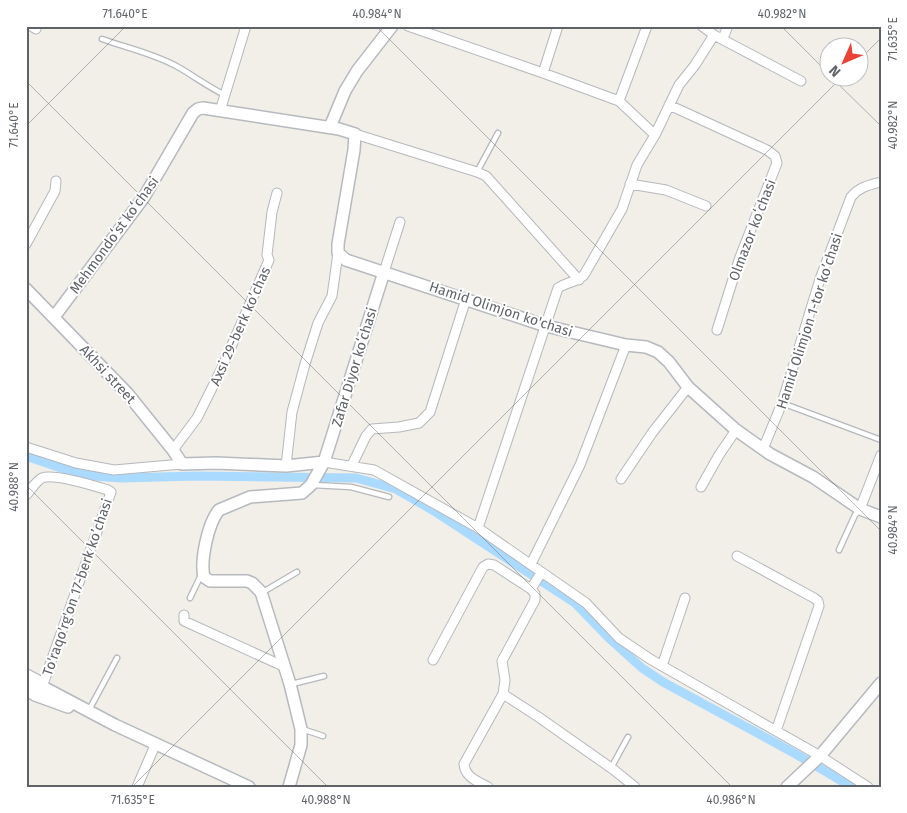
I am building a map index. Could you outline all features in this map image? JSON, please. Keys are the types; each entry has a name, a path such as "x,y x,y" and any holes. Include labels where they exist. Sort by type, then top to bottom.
{"street":[{"path":"220,111 246,26"},
{"path":"330,127 345,90 357,71 392,26"},
{"path":"408,26 619,101 655,135"},
{"path":"543,73 558,26"},
{"path":"619,101 647,26"},
{"path":"702,26 801,81"},
{"path":"723,38 728,26"},
{"path":"478,528 558,288 564,284 579,280 584,275 612,230 622,209 637,164 655,135 679,85 695,65 714,34"},
{"name":"Olmazor koʻchasi","path":"669,104 767,150 775,156 777,164 740,257 717,330"},
{"name":"Mehmondoʻst koʻchasi","path":"54,317 144,197 193,113 198,109 203,108 330,127 355,134"},
{"path":"286,466 292,412 304,364 318,323 332,296 355,134 477,172 493,182 579,280"},
{"path":"26,244 55,191 56,180"},
{"name":"Hamid Olimjon 1-tor koʼchasi","path":"763,449 782,403 820,279 851,197 856,190 881,182"},
{"path":"630,184 666,190 706,206"},
{"name":"Аxsi 29-berk koʼchas","path":"174,450 197,418 221,370 269,260 267,255 272,212 277,193"},
{"path":"384,272 400,222"},
{"name":"Hamid Olimjon ko'chasi","path":"338,253 346,260 546,326 626,345 646,347 658,352 669,362 688,387 736,430 763,449 812,476 860,509 881,517"},
{"name":"Zafar Diyor koʻchasi","path":"311,485 322,465 384,272"},
{"name":"Akhsi street","path":"26,289 127,393 174,450 182,464"},
{"path":"352,466 366,436 372,429 419,423 430,412 466,299"},
{"path":"531,564 580,465 626,345"},
{"path":"621,479 652,432 688,387"},
{"path":"701,487 736,430"},
{"path":"26,447 76,463 114,470 182,464 322,465 352,466 374,470 478,528 531,564 586,603 619,638 662,666 776,731 817,758 868,787"},
{"path":"860,509 881,455"},
{"name":"To'raqo'rg'on 17-berk koʼchasi","path":"26,495 39,480 46,477 58,478 111,492 43,684"},
{"path":"289,787 301,745 301,729 290,684 262,592 247,581 210,581 204,577 203,572 207,539 219,510 250,498 302,493 311,485"},
{"path":"737,556 818,601 819,606 776,731"},
{"path":"433,660 483,567 488,564 494,565 531,589 535,594 535,600 502,661 505,680 503,694 464,764 464,770 468,776 488,787"},
{"path":"531,589 541,572"},
{"path":"662,666 685,598"},
{"path":"184,615 184,621 284,667"},
{"path":"26,678 43,684 115,724 249,787"},
{"path":"787,787 817,758 881,683"},
{"path":"26,690 115,724"},
{"path":"503,694 538,716 635,787"},
{"path":"137,787 156,743"}],"lane":[{"path":"102,39 177,67 210,88 225,95"},
{"path":"477,172 498,133"},
{"path":"782,403 881,440"},
{"path":"311,485 351,486 389,497"},
{"path":"839,550 855,514 860,509"},
{"path":"190,598 203,572"},
{"path":"262,592 297,572"},
{"path":"89,711 117,658"},
{"path":"26,671 43,684"},
{"path":"290,684 324,676"},
{"path":"301,729 322,736"},
{"path":"611,768 628,737"}],"waterway":[{"path":"26,456 64,469 94,476 122,478 197,476 356,478 396,489 434,511 575,603 642,668 663,682 794,753 852,787"}]}
